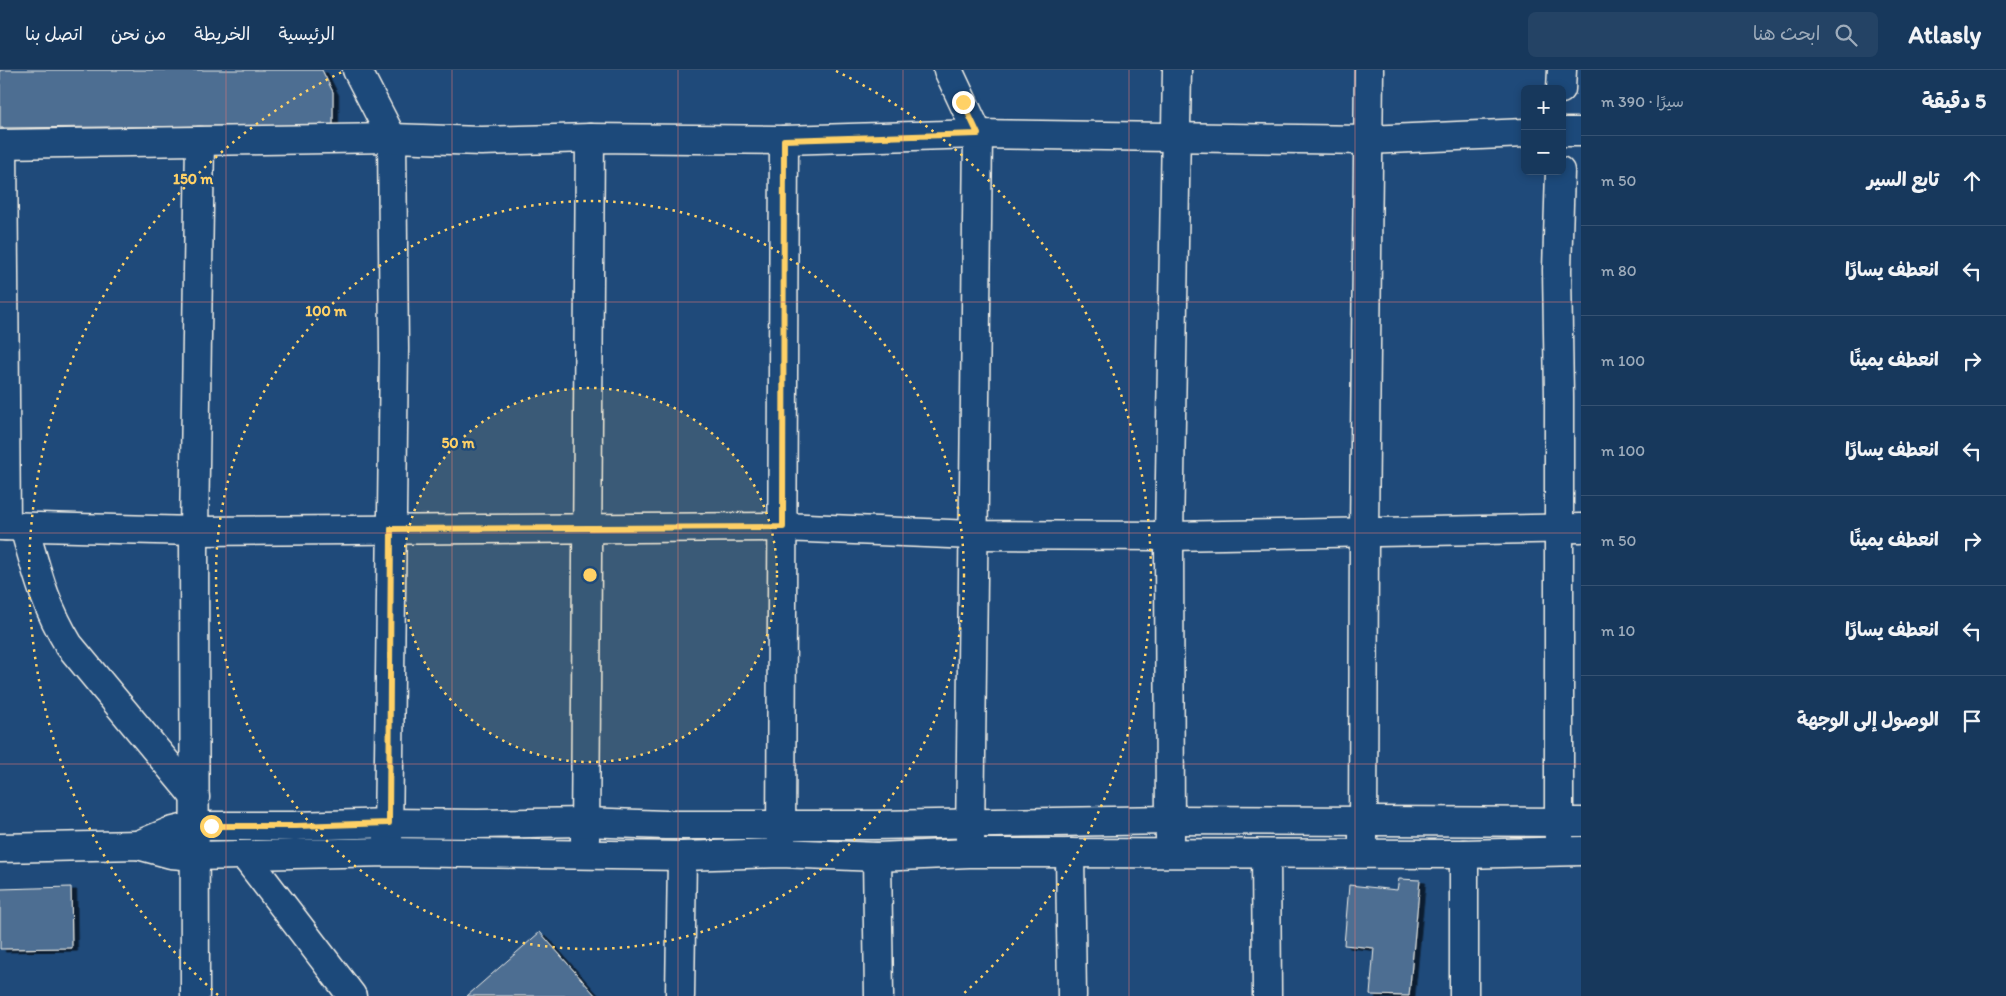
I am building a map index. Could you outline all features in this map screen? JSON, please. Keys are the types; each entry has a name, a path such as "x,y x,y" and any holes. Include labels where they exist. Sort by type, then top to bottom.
{"street":[{"path":"357,70 392,138 394,349 388,852"},
{"path":"948,70 978,134 971,825 969,853"},
{"path":"1171,854 1170,536 1176,70"},
{"path":"1364,854 1364,532 1369,70"},
{"path":"1561,85 1562,70"},
{"path":"1566,132 1581,132"},
{"path":"194,797 69,645 54,620 10,526 2,144 392,138 481,140 590,138 784,140 978,134 1367,140 1521,133"},
{"path":"585,856 590,138"},
{"path":"781,853 784,140"},
{"path":"195,996 194,531 200,141"},
{"path":"0,848 138,846 171,854 195,856 388,852 585,856 781,853 877,857 969,853 1464,854 1570,851 1570,528 1557,270 1560,175"},
{"path":"10,526 194,531 783,527 973,535 1170,536 1570,528"},
{"path":"138,846 169,832 194,826 585,822 665,825 971,825 1170,820 1570,822"},
{"path":"1070,853 1072,996"},
{"path":"1266,854 1267,996"},
{"path":"1464,854 1464,996"},
{"path":"245,856 352,996"},
{"path":"680,996 682,856"},
{"path":"877,857 879,996"}],"building":[{"path":"0,70 322,70 333,92 333,125 0,128"},
{"path":"1399,879 1420,880 1409,996 1370,995 1374,948 1344,945 1349,885 1397,890"},
{"path":"71,887 72,948 0,949 0,889"},
{"path":"540,932 596,996 467,996"}],"route":[{"path":"211,826 389,823 391,529 783,527 784,140 978,134 963,102"}]}
